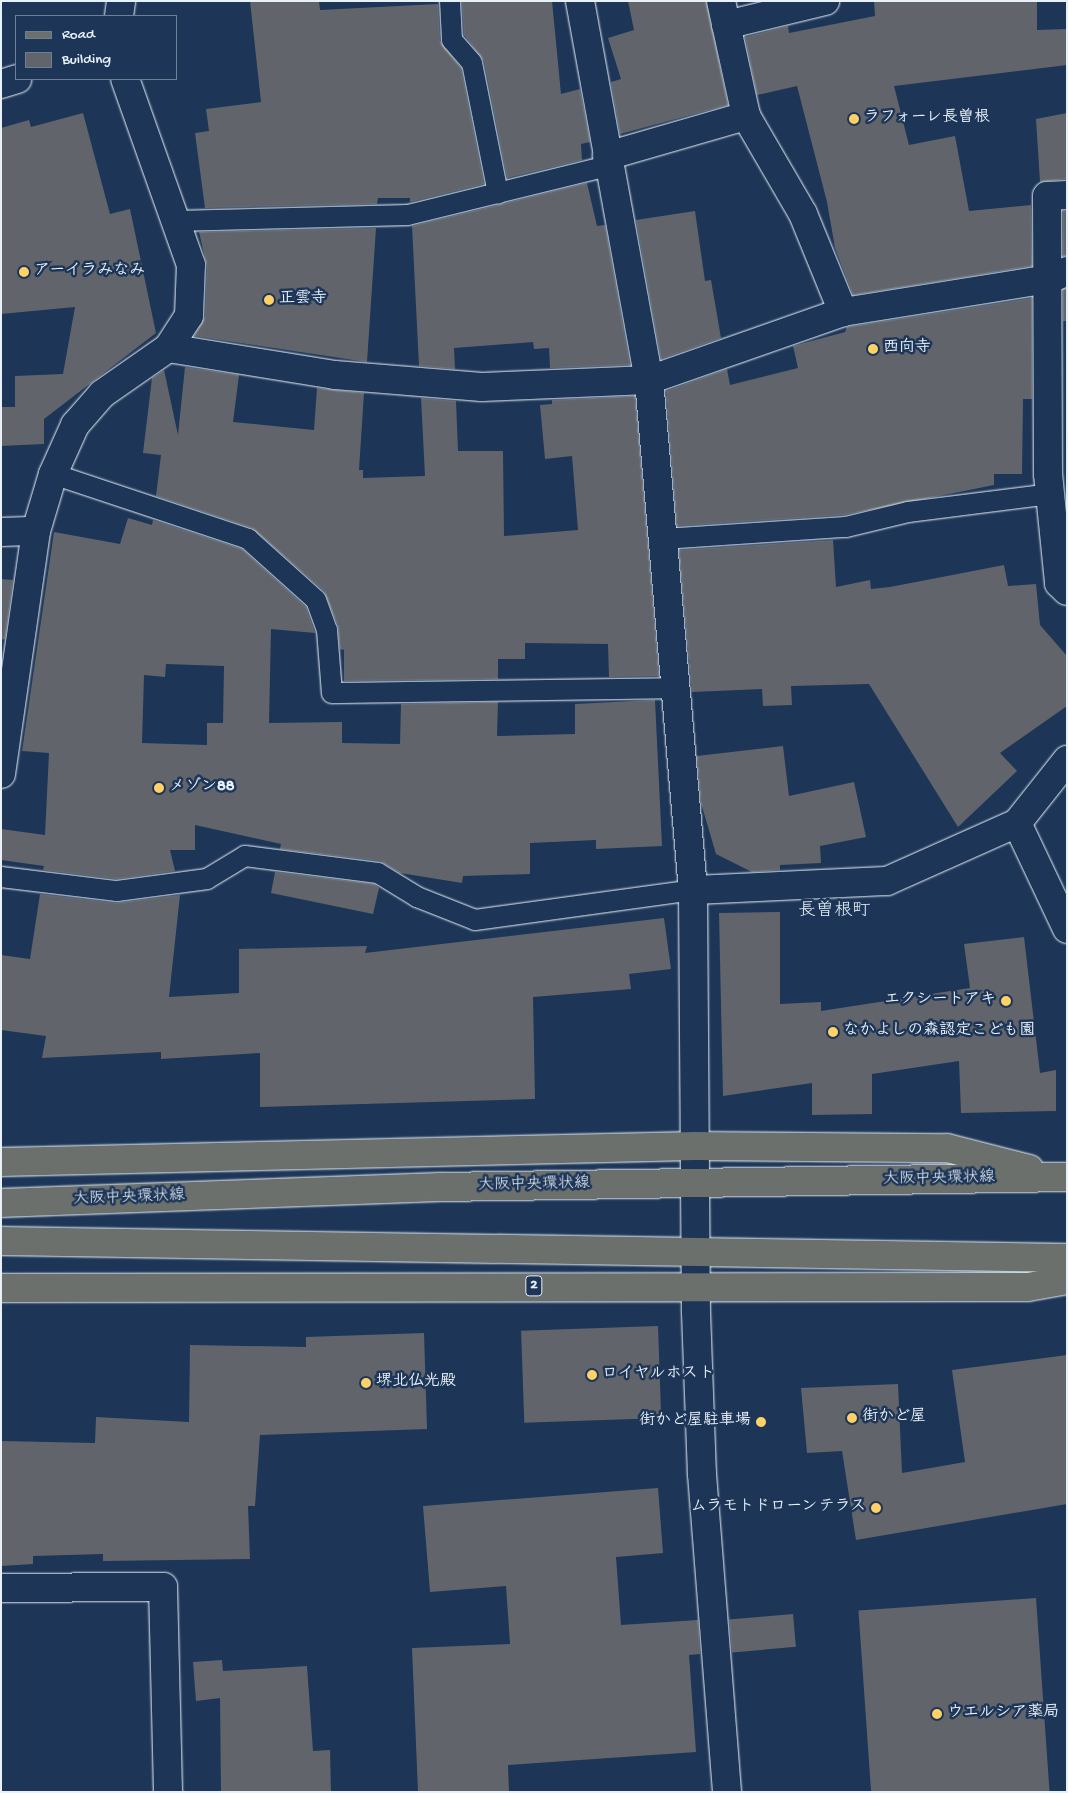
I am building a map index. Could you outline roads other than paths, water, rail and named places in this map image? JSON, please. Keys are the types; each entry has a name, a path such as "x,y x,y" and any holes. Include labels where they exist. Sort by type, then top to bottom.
{"main road":[{"path":"1,1162 695,1146 947,1148 1065,1177"},
{"name":"大阪中央環状線","path":"1,1203 440,1187 695,1185 1065,1177"},
{"path":"1,1241 696,1250 1067,1258"},
{"name":"2","path":"1,1288 1028,1287 1067,1280"}],"street":[{"path":"119,15 121,1"},
{"path":"580,1 649,380 693,890 695,1286 702,1474 727,1792"},
{"path":"825,1 724,13 746,116 803,214 843,312"},
{"path":"1,84 15,80"},
{"path":"1,774 36,531 53,474 75,425 102,394 168,348 189,316 190,265 125,80"},
{"path":"608,161 746,116"},
{"path":"1067,195 1047,196 1058,275 1050,494 1058,583 1067,591"},
{"path":"168,348 335,375 482,387 649,380 843,312 1058,275"},
{"path":"1,532 36,531"},
{"path":"693,890 887,881 1017,823 1067,760"},
{"path":"1017,823 1067,929"},
{"path":"1,1588 163,1587 168,1792"}],"lane":[{"path":"450,1 452,40 472,63 498,193"},
{"path":"176,221 408,215 498,193 608,161"},
{"path":"53,474 248,540 316,600 327,630 332,693 676,688"},
{"path":"663,539 846,527 908,512 1050,494"},
{"path":"1,877 117,891 207,879 244,856 378,874 416,897 474,920 693,890"}],"place":[{"name":"ラフォーレ長曽根","path":"854,119"},
{"name":"アーイラみなみ","path":"24,272"},
{"name":"正雲寺","path":"269,300"},
{"name":"西向寺","path":"873,349"},
{"name":"メゾン88","path":"159,788"},
{"name":"エクシートアキ","path":"1006,1001"},
{"name":"なかよしの森認定こども園","path":"833,1032"},
{"name":"ロイヤルホスト","path":"592,1375"},
{"name":"堺北仏光殿","path":"366,1383"},
{"name":"街かど屋","path":"852,1418"},
{"name":"街かど屋駐車場","path":"761,1422"},
{"name":"ムラモトドローンテラス","path":"876,1508"},
{"name":"ウエルシア薬局","path":"937,1714"}],"district":[{"name":"長曽根町","path":"834,912"}]}
